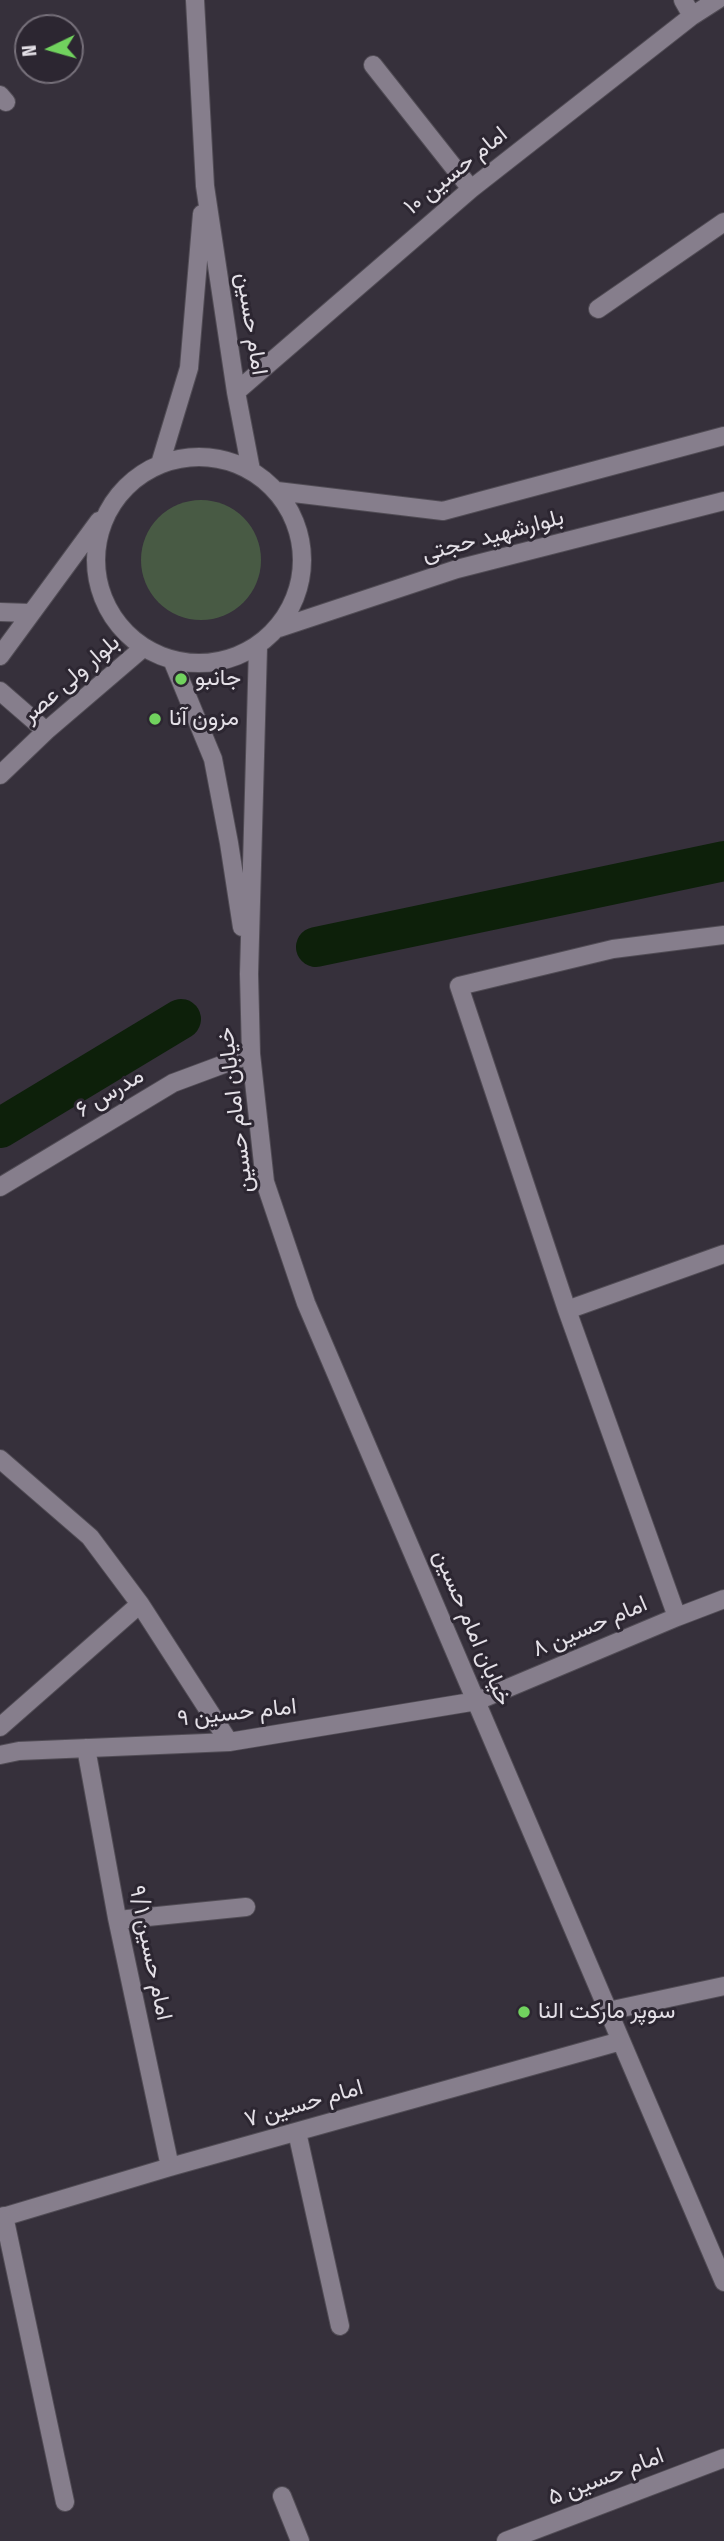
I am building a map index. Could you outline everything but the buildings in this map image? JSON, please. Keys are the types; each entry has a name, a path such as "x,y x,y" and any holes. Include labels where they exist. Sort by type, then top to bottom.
{"street":[{"name":"امام حسین","path":"195,0 205,186 236,392 251,470"},
{"path":"682,0 692,16"},
{"name":"۱۰ امام حسین","path":"236,392 471,189 692,16 717,0"},
{"path":"373,65 471,189"},
{"name":"امام حسین","path":"160,464 188,368 205,186"},
{"path":"598,309 724,222"},
{"name":"بلوارشهید حجتی","path":"277,491 443,511 724,436"},
{"path":"0,656 30,612 107,510 130,482 160,464 194,456 223,459 251,470 277,491 295,520 303,552 298,592 279,628 258,647 217,663 195,665 173,662 143,648 114,620 98,584 96,544 107,510"},
{"name":"بلوارشهید حجتی","path":"279,628 457,569 724,501"},
{"path":"0,612 30,612"},
{"name":"خیابان امام حسین","path":"258,647 249,974 251,1054 265,1182 306,1303 722,2271"},
{"name":"بلوار ولی عصر","path":"0,775 46,731 143,648"},
{"name":"خیابان امام حسین","path":"173,662 213,759 249,974"},
{"path":"0,691 46,731"},
{"path":"677,1617 567,1310 459,986 613,949 724,935"},
{"name":"مدرس ۶","path":"0,1187 173,1083 251,1054"},
{"path":"567,1310 724,1254"},
{"path":"0,1459 90,1537 140,1604 229,1742"},
{"name":"امام حسین ۸","path":"477,1701 724,1599"},
{"path":"0,1727 140,1604"},
{"name":"امام حسین ۹","path":"0,1755 19,1751 229,1742 477,1701"},
{"path":"0,1741 19,1751"},
{"name":"امام حسین ۹/۱","path":"86,1748 117,1920 170,2167"},
{"path":"117,1920 246,1908"},
{"path":"608,2011 724,1986"},
{"name":"امام حسین ۷","path":"2,2217 170,2167 621,2041"},
{"path":"297,2132 340,2326"},
{"path":"2,2217 65,2502"},
{"name":"امام حسین ۵","path":"506,2541 724,2458"},
{"path":"282,2496 300,2541"}],"green space":[{"path":"201,500 224,504 244,517 257,537 261,560 257,583 244,603 224,616 201,620 178,616 158,603 145,583 141,560 145,537 158,517 178,504"}],"waterway":[{"path":"316,947 724,861"},
{"path":"0,1128 181,1019"}],"place":[{"name":"جانبو","path":"181,679"},
{"name":"مزون آنا","path":"155,719"},
{"name":"سوپر مارکت النا","path":"524,2012"}]}
